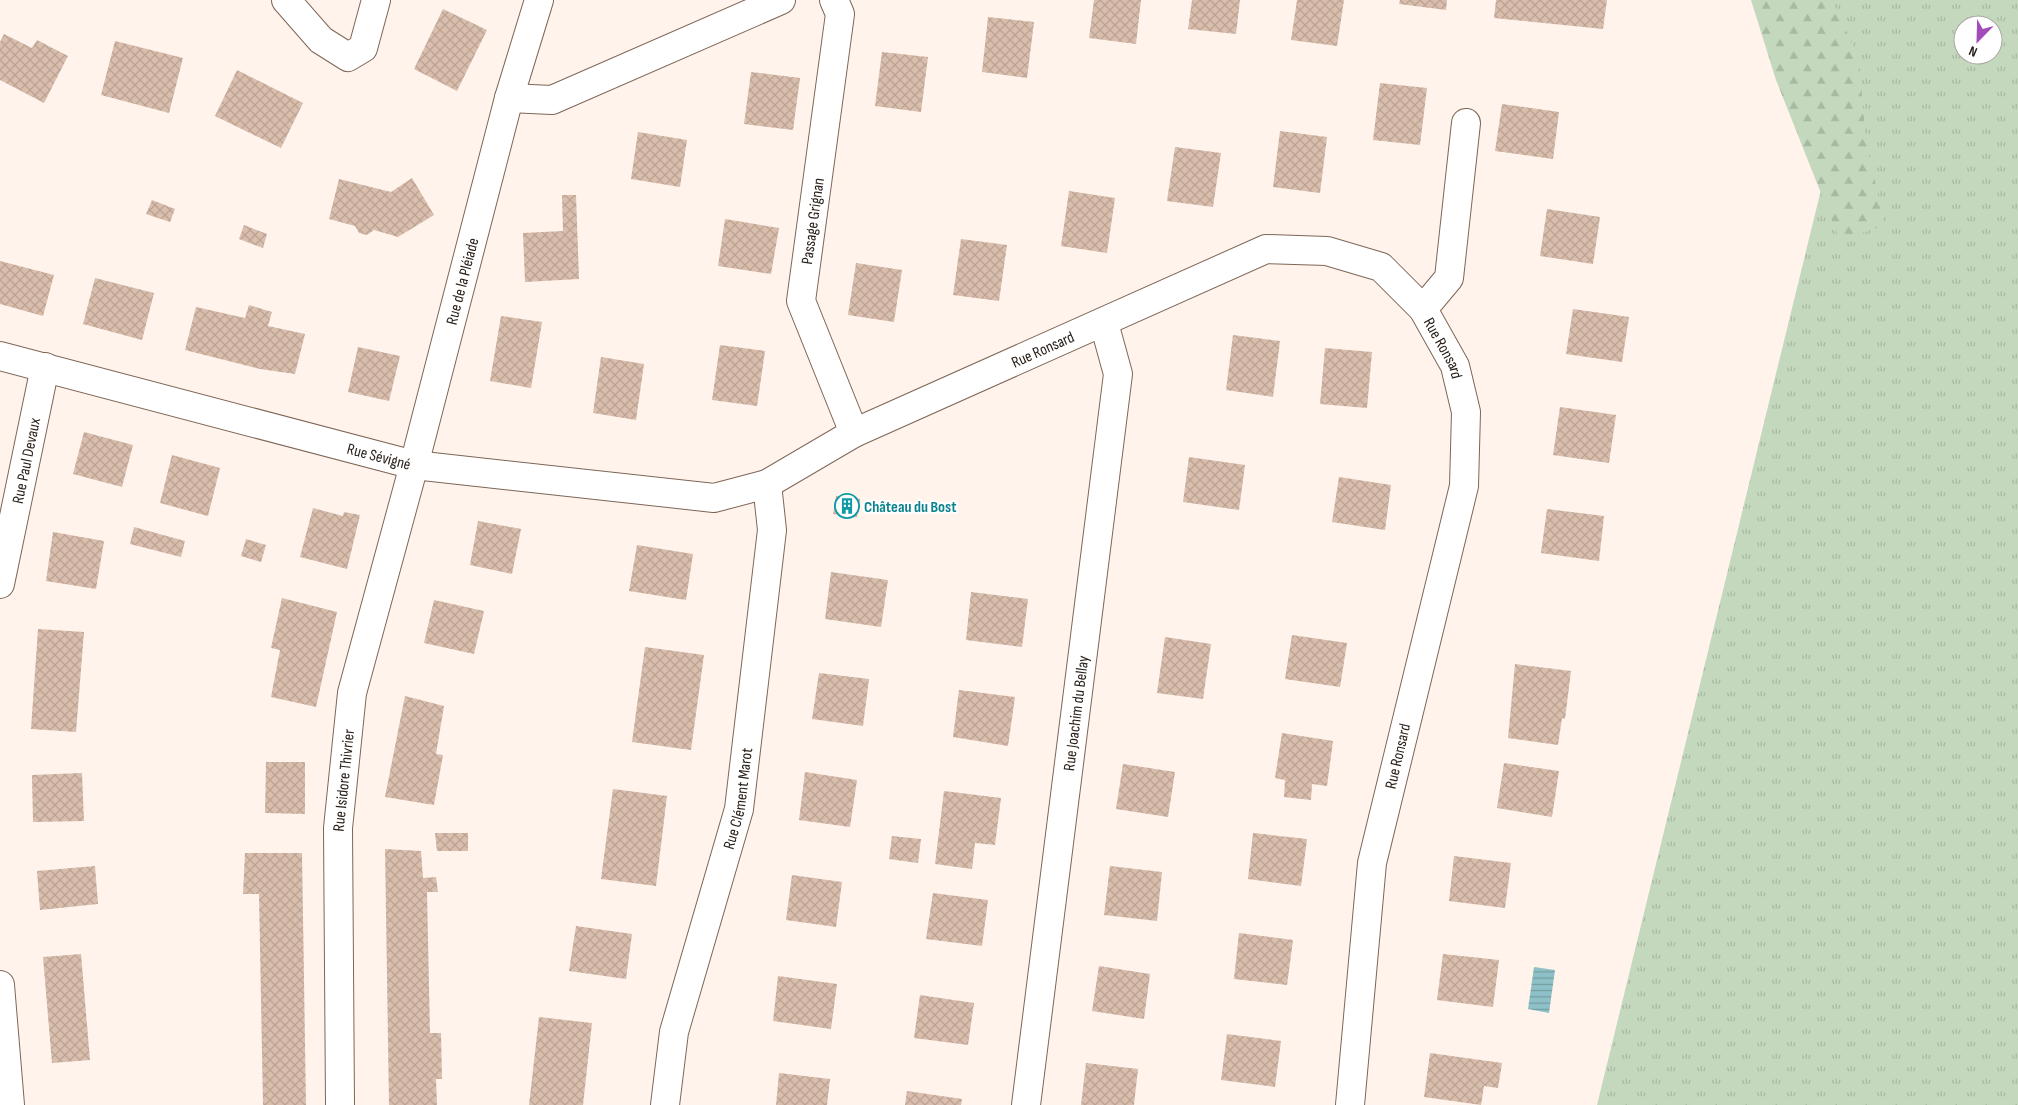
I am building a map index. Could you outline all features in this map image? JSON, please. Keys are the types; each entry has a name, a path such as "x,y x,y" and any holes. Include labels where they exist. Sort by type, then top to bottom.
{"street":[{"path":"286,0 321,40 348,57 363,48 376,0"},
{"name":"Rue de la Pléiade","path":"414,465 509,98 539,0"},
{"path":"509,98 552,100 781,0"},
{"name":"Passage Grignan","path":"834,0 840,14 801,301 854,433"},
{"path":"1423,309 1449,278 1466,123"},
{"name":"Rue Ronsard","path":"767,484 854,433 1104,323 1266,249 1327,250 1381,267 1423,309 1455,366 1466,412 1464,486 1372,863 1350,1105"},
{"name":"Rue Joachim du Bellay","path":"1026,1105 1118,374 1104,323"},
{"name":"Rue Sévigné","path":"0,356 414,465 714,498 767,484"},
{"name":"Rue Paul Devaux","path":"0,584 45,367"},
{"name":"Rue Isidore Thivrier","path":"340,1105 338,828 352,693 414,465"},
{"name":"Rue Clément Marot","path":"665,1105 674,1032 739,809 772,530 767,484"},
{"path":"0,985 10,1105"}],"green space":[{"path":"1751,0 1832,0 1859,59 1866,142 1885,225 1840,241 1776,80"},
{"path":"1813,0 2018,0 2018,1105 1597,1105 1831,149"}],"water":[{"path":"1534,967 1555,970 1549,1013 1528,1009"}],"building":[{"path":"1094,0 1141,0 1136,44 1089,38"},
{"path":"1192,0 1240,0 1236,34 1188,29"},
{"path":"1297,0 1344,0 1337,46 1291,40"},
{"path":"1400,0 1447,0 1446,10 1399,4"},
{"path":"1496,0 1607,0 1603,29 1494,18"},
{"path":"443,9 487,30 457,91 414,69"},
{"path":"988,17 1034,22 1027,78 982,72"},
{"path":"4,34 32,48 37,40 68,56 44,103 0,80 0,42"},
{"path":"115,41 183,58 169,113 101,95"},
{"path":"882,52 928,57 921,112 875,106"},
{"path":"237,70 303,103 281,148 215,116"},
{"path":"751,72 800,78 793,130 744,124"},
{"path":"1380,83 1427,88 1420,145 1373,140"},
{"path":"1502,104 1559,112 1553,159 1495,151"},
{"path":"1280,131 1327,137 1320,193 1273,187"},
{"path":"638,132 687,140 680,187 631,179"},
{"path":"1175,147 1221,153 1213,207 1167,201"},
{"path":"412,178 434,215 398,237 374,230 367,235 359,233 355,226 329,219 339,179 391,192"},
{"path":"1069,191 1115,198 1107,253 1061,246"},
{"path":"562,195 576,195 579,279 525,282 523,233 563,231"},
{"path":"152,200 175,209 170,222 146,214"},
{"path":"1547,209 1600,217 1593,264 1540,256"},
{"path":"725,219 779,228 771,274 718,266"},
{"path":"244,225 267,234 263,248 239,239"},
{"path":"961,239 1007,245 999,301 953,295"},
{"path":"0,261 54,275 43,316 0,304"},
{"path":"856,263 902,270 894,322 848,315"},
{"path":"95,278 154,293 142,340 83,324"},
{"path":"249,305 272,312 268,326 305,334 295,374 260,369 185,350 196,307 245,318"},
{"path":"1573,309 1629,317 1622,362 1566,354"},
{"path":"501,316 542,322 531,388 490,381"},
{"path":"1233,335 1280,341 1273,397 1226,390"},
{"path":"720,345 765,351 757,406 712,400"},
{"path":"358,347 400,356 389,401 348,392"},
{"path":"1325,348 1372,352 1367,408 1320,404"},
{"path":"601,357 644,364 636,420 593,413"},
{"path":"1560,407 1616,415 1609,463 1553,455"},
{"path":"84,432 133,445 122,487 73,474"},
{"path":"172,455 220,468 208,516 160,503"},
{"path":"1189,457 1245,465 1239,510 1183,502"},
{"path":"1339,477 1391,485 1385,530 1332,522"},
{"name":"Château du Bost","path":"836,496 860,499 857,517 833,514"},
{"path":"313,508 343,516 344,512 360,515 347,569 300,557"},
{"path":"1547,509 1604,516 1599,561 1541,553"},
{"path":"478,521 521,529 512,574 470,565"},
{"path":"134,527 185,541 181,557 130,544"},
{"path":"53,532 104,541 96,589 46,581"},
{"path":"246,539 266,545 261,562 241,556"},
{"path":"637,545 693,554 686,600 629,591"},
{"path":"831,572 888,580 881,627 825,619"},
{"path":"971,592 1028,599 1022,647 966,640"},
{"path":"282,598 337,612 316,707 271,697 280,650 271,648"},
{"path":"434,600 484,611 474,654 424,643"},
{"path":"38,629 84,632 76,732 31,729"},
{"path":"1292,635 1347,643 1340,687 1285,679"},
{"path":"1165,637 1211,644 1203,699 1157,693"},
{"path":"645,647 704,655 691,750 632,742"},
{"path":"1515,664 1571,671 1565,719 1562,718 1558,745 1508,738"},
{"path":"819,673 869,679 863,726 812,719"},
{"path":"959,690 1015,697 1008,746 953,737"},
{"path":"405,696 444,706 436,754 443,755 434,805 385,797"},
{"path":"1282,733 1333,741 1327,786 1312,784 1311,800 1284,797 1285,780 1275,778"},
{"path":"266,762 305,762 305,814 265,813"},
{"path":"1504,763 1559,771 1552,817 1497,808"},
{"path":"1123,764 1175,772 1168,817 1116,809"},
{"path":"805,772 857,780 850,827 799,820"},
{"path":"82,773 84,821 33,822 32,775"},
{"path":"613,789 667,796 656,886 601,879"},
{"path":"944,791 1001,798 995,845 975,843 972,869 935,864"},
{"path":"435,833 468,833 468,851 437,851"},
{"path":"1253,833 1307,839 1301,886 1248,879"},
{"path":"892,836 921,839 918,863 889,859"},
{"path":"385,849 421,851 423,878 436,877 438,892 427,892 430,1033 441,1033 442,1079 436,1079 437,1105 389,1105"},
{"path":"245,853 302,853 306,1105 263,1105 259,894 243,894"},
{"path":"1454,856 1511,863 1505,908 1449,901"},
{"path":"95,866 98,904 40,910 37,871"},
{"path":"1110,866 1162,872 1157,921 1104,915"},
{"path":"792,875 842,882 836,927 786,920"},
{"path":"933,893 988,900 982,946 926,939"},
{"path":"576,926 632,934 626,979 569,971"},
{"path":"1239,933 1293,940 1287,985 1234,979"},
{"path":"81,954 90,1060 52,1063 43,957"},
{"path":"1443,954 1499,960 1493,1007 1437,1000"},
{"path":"1099,966 1150,974 1144,1019 1092,1011"},
{"path":"778,976 837,984 831,1029 773,1021"},
{"path":"920,995 974,1003 968,1045 914,1038"},
{"path":"539,1017 592,1023 583,1105 529,1105"},
{"path":"1227,1034 1281,1041 1275,1087 1221,1080"},
{"path":"1430,1053 1502,1063 1498,1088 1484,1086 1481,1105 1424,1097"},
{"path":"1086,1063 1138,1069 1134,1105 1081,1105"},
{"path":"779,1073 830,1079 827,1105 776,1105"},
{"path":"907,1091 962,1099 961,1105 905,1105"}],"place":[{"name":"Château du Bost","path":"847,506"}]}
